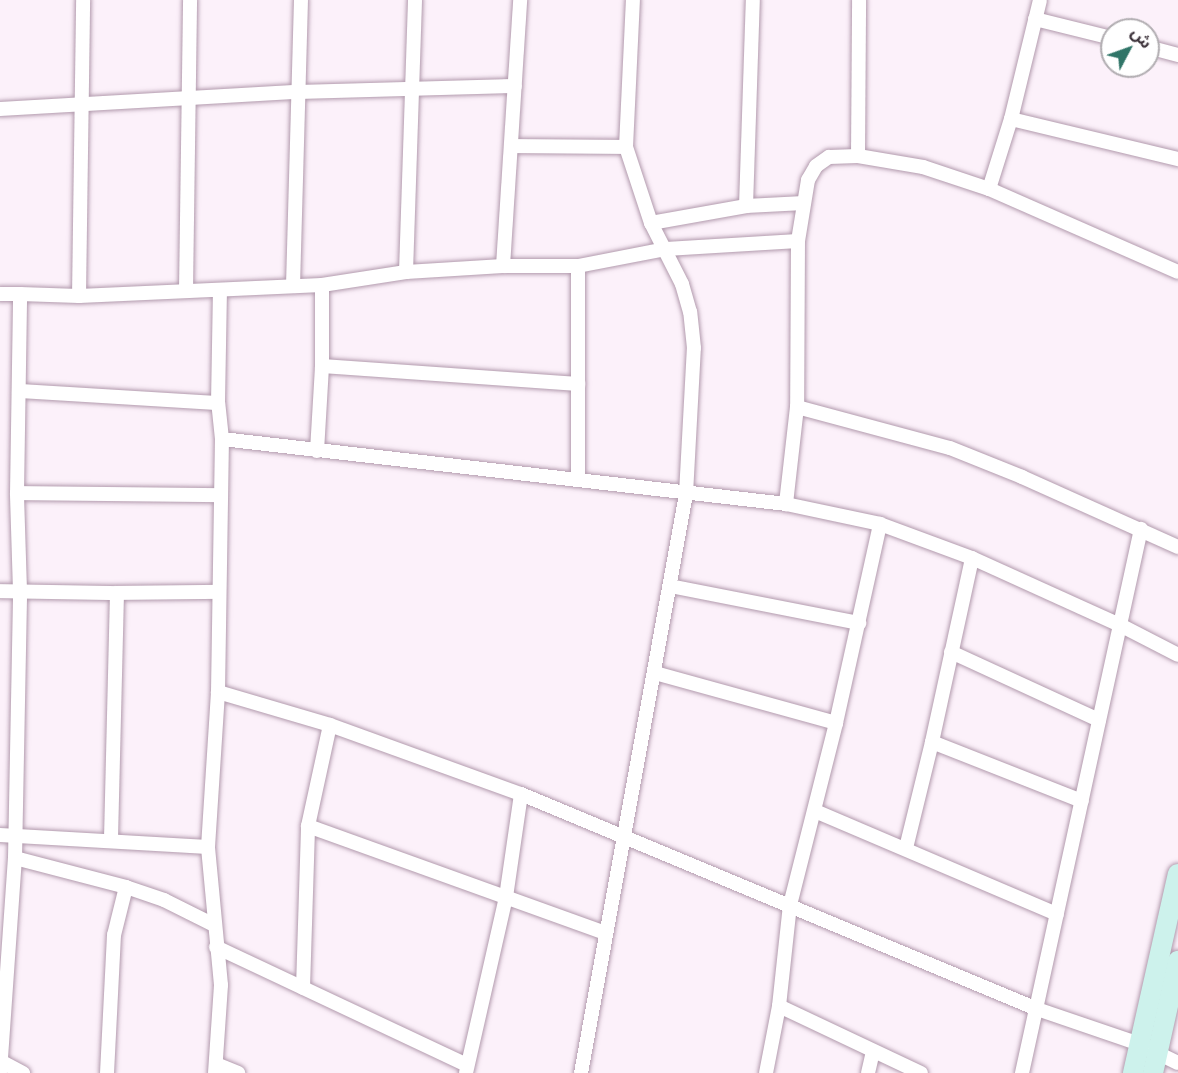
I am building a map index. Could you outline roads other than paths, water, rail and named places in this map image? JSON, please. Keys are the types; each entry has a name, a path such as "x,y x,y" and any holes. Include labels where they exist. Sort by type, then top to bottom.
{"street":[{"path":"79,296 83,0"},
{"path":"186,291 189,0"},
{"path":"293,286 301,0"},
{"path":"406,272 415,0"},
{"path":"503,266 520,0"},
{"path":"581,1073 686,494 694,348 690,312 682,284 651,223 626,147 633,0"},
{"path":"746,206 753,0"},
{"path":"858,156 859,0"},
{"path":"989,189 1011,119 1040,0"},
{"path":"1035,19 1100,35"},
{"path":"1160,50 1178,54"},
{"path":"0,109 298,92 515,86"},
{"path":"1011,119 1178,159"},
{"path":"512,146 626,147"},
{"path":"786,504 797,407 798,240 808,180 816,166 829,157 858,156 922,167 989,189 1178,272"},
{"path":"651,223 746,206 804,203"},
{"path":"0,294 79,296 322,285 406,272 503,266 578,266 666,249 798,240"},
{"path":"578,266 578,480"},
{"path":"317,451 322,366 322,285"},
{"path":"220,290 218,403 222,439 218,692 208,847 221,985 216,1068 238,1073"},
{"path":"20,294 17,493 20,591 7,836 15,858 1,1067 23,1073"},
{"path":"322,366 578,384"},
{"path":"19,391 218,403"},
{"path":"797,407 950,448 1178,547"},
{"path":"222,439 786,504 880,524 972,558 1120,625 1178,655"},
{"path":"17,493 220,495"},
{"path":"766,1073 778,1006 790,905 815,812 880,524"},
{"path":"1022,1073 1141,529"},
{"path":"906,848 932,742 972,558"},
{"path":"670,586 859,623"},
{"path":"0,591 219,592"},
{"path":"111,841 117,593"},
{"path":"951,652 1099,720"},
{"path":"655,673 836,723"},
{"path":"218,692 330,725 521,794 1037,1009 1139,1044 1178,1063"},
{"path":"303,988 308,826 330,725"},
{"path":"932,742 1082,801"},
{"path":"216,947 466,1069 506,897 521,794"},
{"path":"815,812 906,848 1057,914"},
{"path":"308,826 605,933"},
{"path":"7,836 208,847"},
{"path":"15,858 126,887 164,900 214,925"},
{"path":"1133,1073 1178,874"},
{"path":"107,1073 114,935 126,887"},
{"path":"1153,1073 1178,961"},
{"path":"778,1006 921,1073"},
{"path":"868,1073 873,1052"}]}
